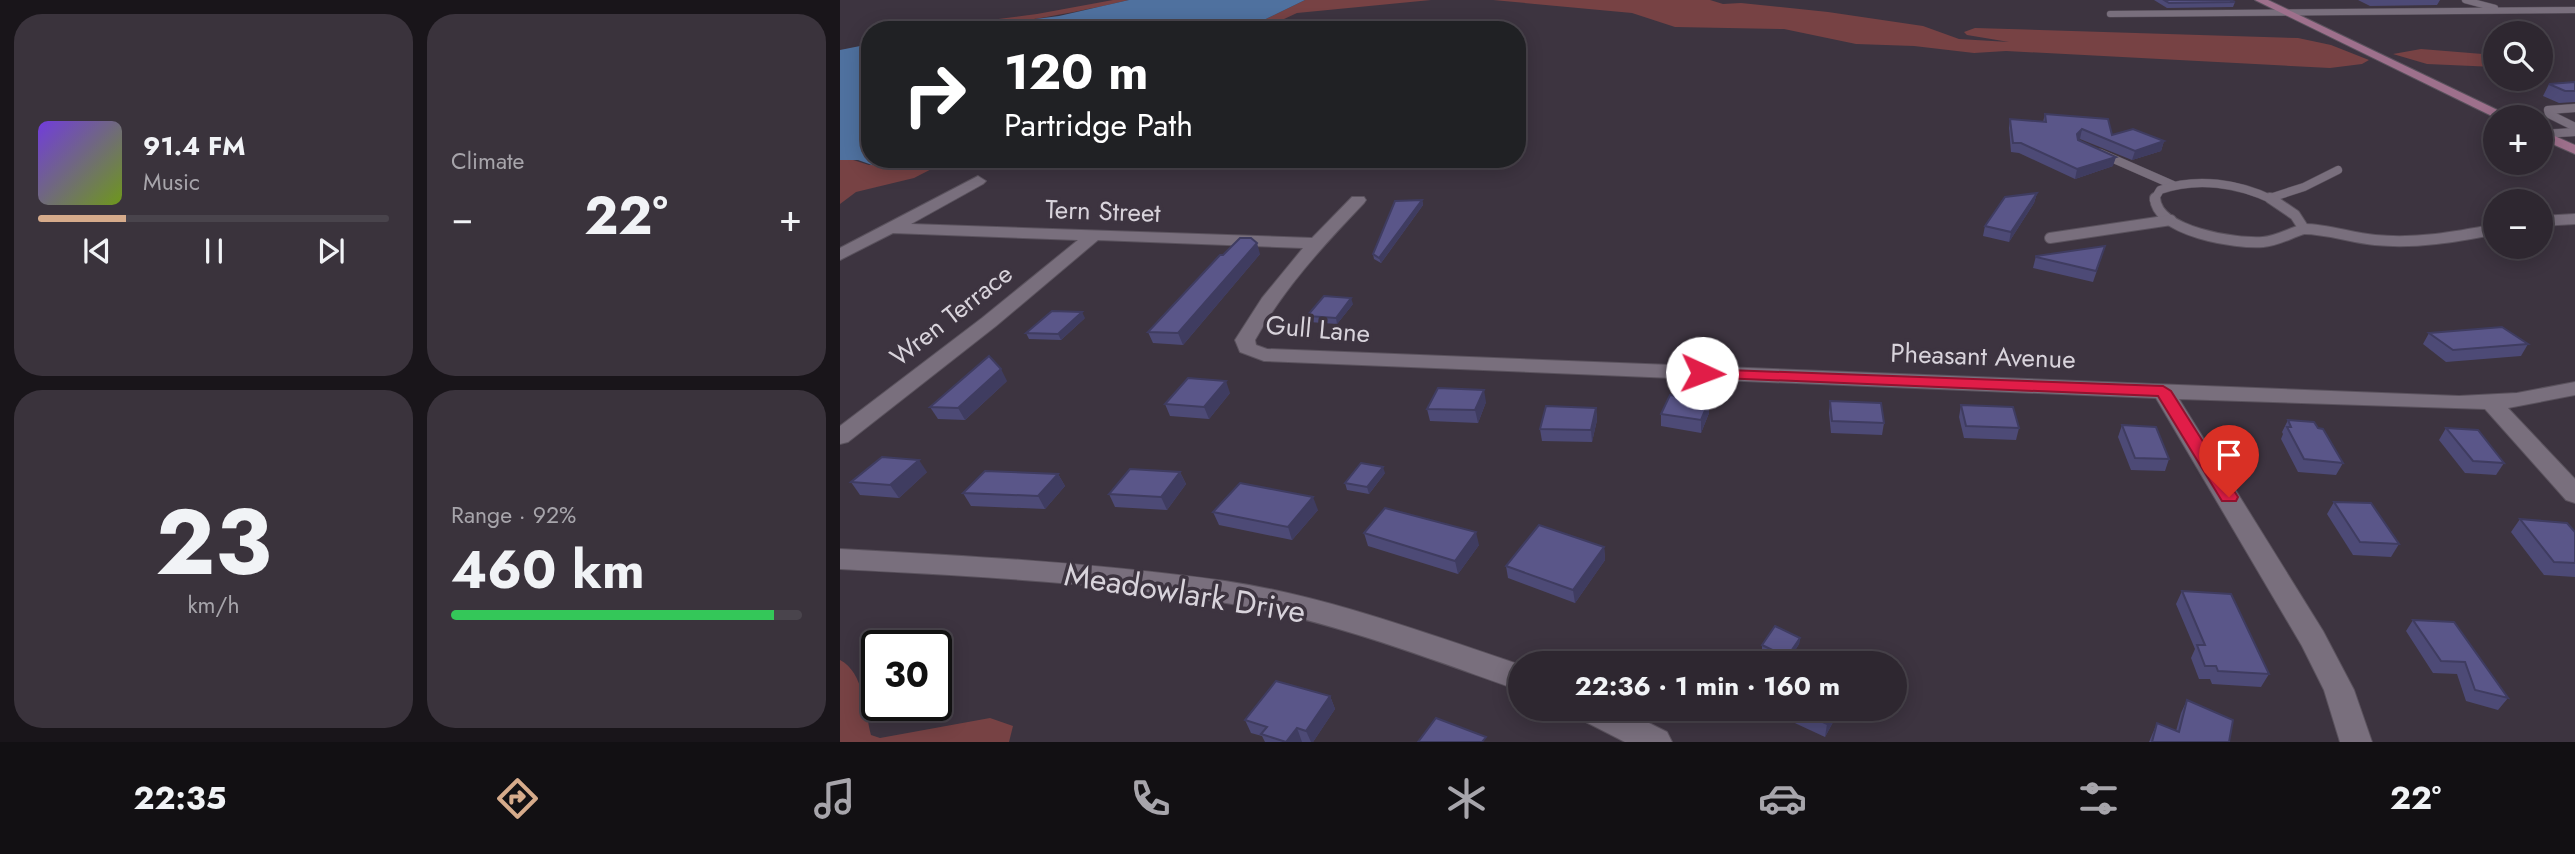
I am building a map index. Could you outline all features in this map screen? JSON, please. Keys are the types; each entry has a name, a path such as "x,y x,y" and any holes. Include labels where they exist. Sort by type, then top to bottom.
{"main road":[{"path":"2260,0 2483,106"},
{"path":"2553,140 2575,150"}],"street":[{"path":"840,255 978,181"},
{"path":"1315,243 1358,200"},
{"name":"Tern Street","path":"888,228 1315,243"},
{"name":"Wren Terrace","path":"840,437 989,322 1094,234"},
{"name":"Gull Lane","path":"1315,243 1253,324 1245,340 1247,348 1264,355 1386,361"},
{"name":"Pheasant Avenue","path":"1386,361 2492,404 2531,399 2575,388"},
{"path":"2163,391 2313,639 2339,690 2356,742"},
{"path":"2492,404 2575,494"},
{"name":"Meadowlark Drive","path":"840,559 1007,568 1227,593 1294,607 1391,633 1508,674"},
{"path":"1615,721 1656,742"}],"lane":[{"path":"2465,0 2500,10"},
{"path":"2110,14 2281,10 2575,10"},
{"path":"2575,108 2548,110 2549,114 2575,129"},
{"path":"2553,132 2575,129"},
{"path":"2092,150 2174,185"},
{"path":"2270,198 2304,187 2338,170"},
{"path":"2304,229 2294,214 2270,198 2224,185 2174,185 2160,190 2154,200 2157,207 2171,220 2205,235 2246,242 2274,240 2304,229 2372,239 2420,241 2444,240 2483,232"},
{"path":"2553,220 2575,219"},
{"path":"2050,238 2171,220"}],"shaded area":[{"path":"1113,0 1129,0 1021,21 982,21"},
{"path":"1305,0 1431,0 1297,13 1280,21 1262,21"},
{"path":"1493,0 1710,0 1723,4 1741,3 1828,12 1923,26 1959,39 2009,42 1967,35 1964,32 1975,28 2298,38 2331,45 2369,60 2362,64 2330,68 2006,51 1974,53 1914,46 1856,44 1784,29 1675,27 1632,13"},
{"path":"2421,49 2483,54 2483,66 2427,64 2393,54"},
{"path":"850,159 861,162 861,168 933,168 914,178 856,192 840,204 840,160"},
{"path":"840,660 848,666 859,683 861,721 868,721 871,735 880,738 990,718 1013,726 1009,742 840,742"}],"water":[{"path":"1129,0 1305,0 1262,21 1020,21 1059,16"},
{"path":"861,46 861,161 840,160 840,50"}],"building":[{"path":"2164,0 2230,0 2235,2 2169,3"},
{"path":"2575,82 2575,91 2565,91 2553,84"},
{"path":"2045,114 2108,119 2112,135 2133,129 2164,141 2135,151 2082,129 2077,134 2078,140 2116,157 2077,169 2021,143 2013,143 2010,119 2046,122"},
{"path":"2037,193 2011,232 1985,226 2005,197"},
{"path":"1422,200 1379,258 1373,254 1395,201"},
{"path":"1240,238 1251,238 1257,243 1178,333 1148,332 1220,255"},
{"path":"2105,246 2096,271 2036,257 2036,256"},
{"path":"1324,296 1351,298 1336,318 1307,316"},
{"path":"1052,311 1082,312 1058,334 1026,333"},
{"path":"2502,327 2528,344 2453,350 2429,333"},
{"path":"989,356 1001,369 958,408 930,407"},
{"path":"1188,378 1226,381 1204,407 1165,404"},
{"path":"1438,388 1484,390 1475,410 1427,409"},
{"path":"1670,395 1709,401 1701,420 1661,414"},
{"path":"1830,401 1881,403 1884,423 1832,421"},
{"path":"1961,405 2013,407 2019,428 1966,426"},
{"path":"1546,406 1596,408 1591,430 1540,429"},
{"path":"2288,420 2314,422 2318,428 2323,429 2343,463 2304,459 2287,427 2291,427"},
{"path":"2122,425 2156,427 2169,459 2135,458"},
{"path":"2446,428 2478,430 2504,463 2473,461"},
{"path":"882,457 919,460 890,485 851,482"},
{"path":"1361,463 1383,467 1367,487 1345,483"},
{"path":"1130,469 1180,472 1161,497 1109,494"},
{"path":"985,471 1058,474 1038,496 963,493"},
{"path":"1240,483 1313,497 1288,527 1213,512"},
{"path":"2334,502 2371,503 2399,544 2360,542"},
{"path":"1385,508 1476,532 1455,561 1364,533"},
{"path":"2520,519 2567,523 2575,532 2575,563 2554,562"},
{"path":"1539,525 1604,547 1573,590 1506,566"},
{"path":"2182,591 2231,594 2269,674 2218,671 2216,666 2205,666 2197,645 2205,645"},
{"path":"2413,620 2454,622 2508,698 2475,690 2465,662 2441,661"},
{"path":"1775,626 1800,638 1791,651 1774,651 1762,645"},
{"path":"1276,681 1330,696 1306,731 1297,728 1286,742 1261,734 1267,727 1245,720"},
{"path":"2187,700 2233,720 2229,742 2152,742 2157,723 2179,732"},
{"path":"1436,718 1486,737 1482,742 1418,742"}],"route":[{"path":"1702,373 2163,391 2229,497"}]}
